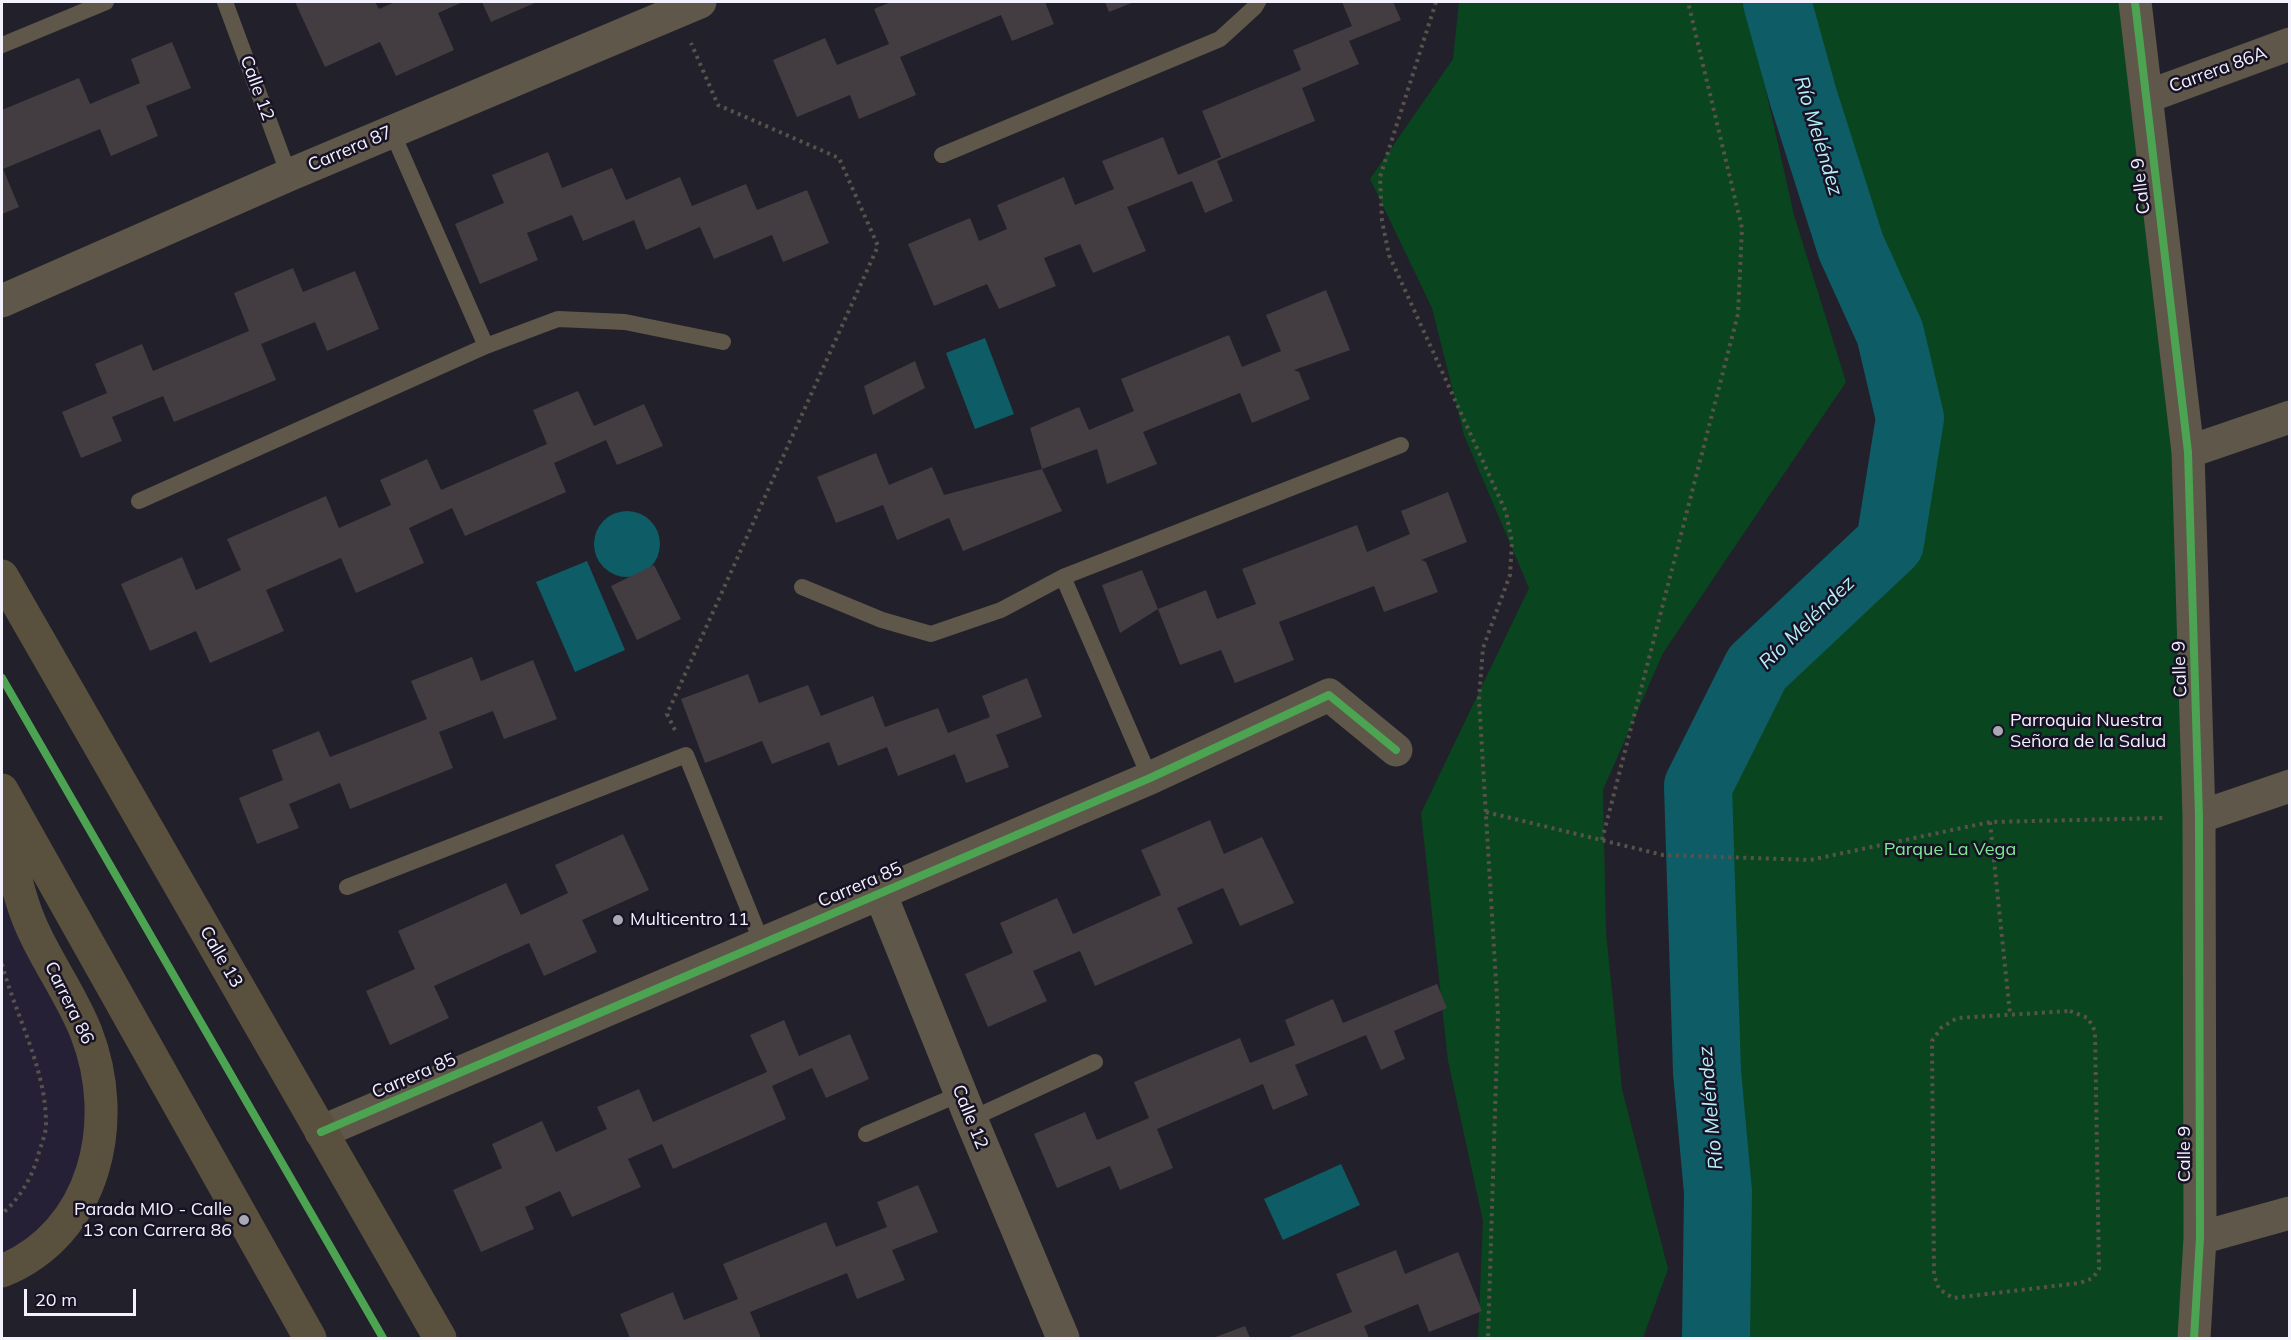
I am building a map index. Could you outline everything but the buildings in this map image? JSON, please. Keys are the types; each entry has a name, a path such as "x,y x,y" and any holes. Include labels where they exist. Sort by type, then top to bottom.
{"main road":[{"name":"Calle 13","path":"2,576 440,1338"},
{"name":"Carrera 86","path":"2,1271 36,1253 58,1235 73,1212 90,1181 98,1152 101,1116 99,1082 94,1056 85,1030 31,925 22,902 15,876 6,798"},
{"path":"6,798 310,1338"}],"street":[{"name":"Calle 9","path":"2134,2 2188,452 2199,817 2200,1238 2194,1338"},
{"name":"Carrera 87","path":"2,301 289,175 689,6"},
{"name":"Carrera 86A","path":"2146,97 2289,44"},
{"path":"2188,452 2289,417"},
{"name":"Carrera 85","path":"321,1132 1150,778 1329,695 1396,750"},
{"path":"2199,817 2289,786"},
{"name":"Calle 12","path":"880,893 965,1107 1063,1338"},
{"path":"2200,1238 2289,1213"}],"lane":[{"path":"2,45 106,2"},
{"name":"Calle 12","path":"225,2 289,175"},
{"path":"942,155 1220,39 1258,2"},
{"path":"392,132 486,346"},
{"path":"139,501 486,346 558,319 624,322 723,342"},
{"path":"802,587 882,620 931,633 1001,610 1063,577 1401,445"},
{"path":"1063,577 1150,778"},
{"path":"348,887 686,755 762,944"},
{"path":"866,1134 965,1107 1095,1062"}],"path":[{"path":"1436,2 1380,177 1382,221 1389,255 1506,512 1512,542 1510,574 1483,648 1479,699 1498,1015 1488,1338"},
{"path":"1602,840 1738,314 1742,228 1688,2"},
{"path":"686,755 668,714 878,246 839,158 718,105 689,6"},
{"path":"1485,812 1663,855 1810,860 1990,822 2199,817"},
{"path":"1990,822 2010,1014"},
{"path":"2,964 43,1090 46,1126 34,1173 12,1205 2,1214"},
{"path":"2070,1011 2088,1018 2095,1031 2099,1269 2093,1278 2080,1283 1953,1298 1939,1289 1934,1275 1932,1041 1941,1028 1957,1018 2010,1014 2070,1011"}],"shaded area":[{"path":"2,790 13,852 85,1030 89,1181 2,1271"}],"green space":[{"path":"1459,2 1746,2 1794,215 1846,382 1663,653 1603,790 1606,932 1622,1089 1668,1269 1643,1338 1478,1338 1483,1221 1448,1061 1421,813 1529,588 1464,435 1432,308 1370,179 1453,59"},
{"name":"Parque La Vega","path":"1777,2 2135,2 2188,452 2194,1338 1716,1338 1718,1192 1707,1072 1698,786 1757,668 1890,543 1910,418 1890,333 1851,247 1803,96"}],"water":[{"path":"985,338 1014,414 975,429 946,353"},
{"path":"627,511 640,513 650,521 658,531 660,544 658,557 650,567 640,575 627,577 614,575 604,567 596,557 594,544 596,531 604,521 614,513"},
{"path":"587,561 625,650 575,672 536,582"},
{"path":"1341,1164 1360,1205 1283,1240 1264,1199"}],"waterway":[{"name":"Río Meléndez","path":"1716,1338 1718,1192 1707,1072 1698,786 1757,668 1890,543 1910,418 1890,333 1851,247 1803,96 1777,2"}],"cycle path":[{"path":"2135,2 2188,452 2199,817 2200,1238 2194,1338"},
{"path":"2,678 383,1338"},
{"path":"321,1132 1150,778 1329,695 1396,750"}],"place":[{"name":"Parroquia Nuestra Señora de la Salud","path":"1998,731"},
{"name":"Multicentro 11","path":"618,920"},
{"name":"Parada MIO - Calle 13 con Carrera 86","path":"244,1220"}]}
